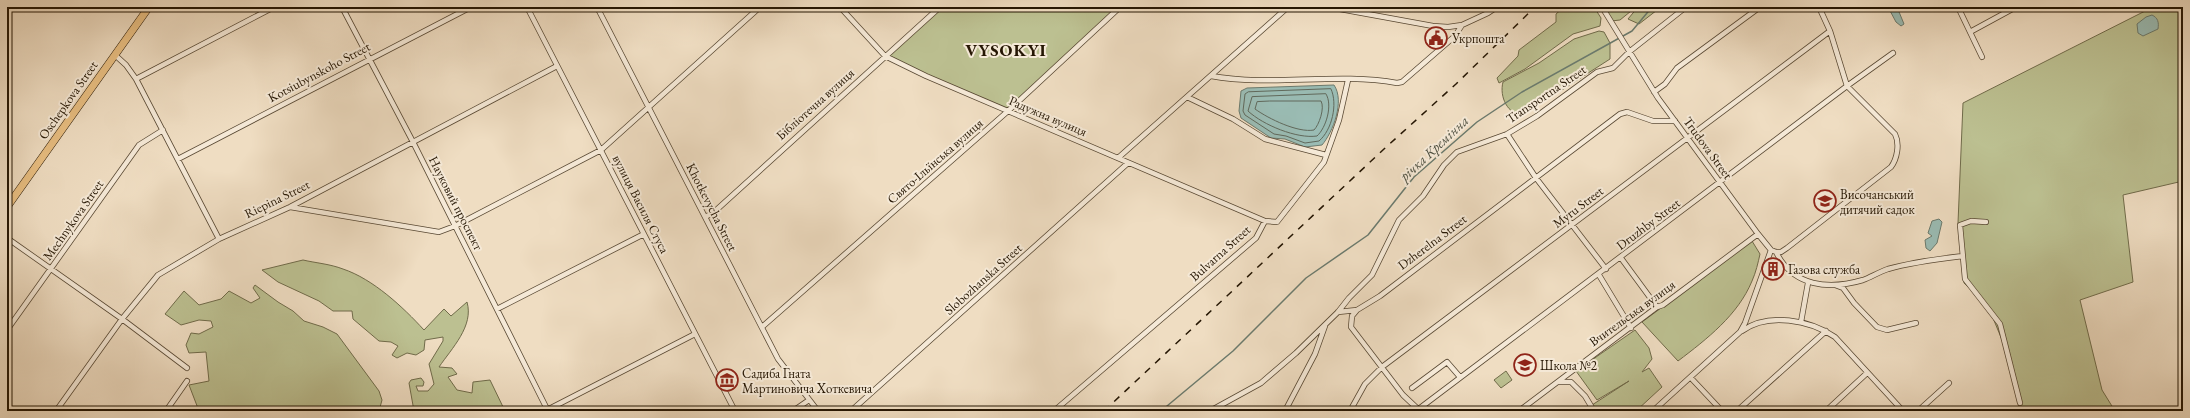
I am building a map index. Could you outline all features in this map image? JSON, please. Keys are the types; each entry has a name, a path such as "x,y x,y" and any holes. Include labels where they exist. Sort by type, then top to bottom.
{"highway":[{"name":"Oschepkova Street","path":"7,207 115,55 146,8"}],"street":[{"path":"136,79 274,7"},
{"name":"Науковий проспект","path":"342,7 413,142 548,410"},
{"name":"Kotsiubynskoho Street","path":"178,159 369,58 471,7"},
{"name":"вулиця Василя Стуса","path":"527,7 735,411"},
{"name":"Khotkevycha Street","path":"597,7 778,359 818,411"},
{"path":"290,207 439,232 455,226 601,150 648,106 760,7"},
{"name":"Радужна вулиця","path":"840,7 885,56 926,76 1265,221"},
{"name":"Бібліотечна вулиця","path":"705,217 713,213 940,7"},
{"name":"Свято-Ільїнська вулиця","path":"762,327 1008,111 1120,7"},
{"path":"1118,158 1288,7"},
{"path":"1329,7 1433,26 1448,27 1462,25 1488,13 1497,7"},
{"name":"Trudova Street","path":"1602,7 1654,92 1720,184 1780,260 1800,279 1808,282"},
{"name":"Transportna Street","path":"1338,312 1349,298 1372,275 1399,220 1423,196 1444,165 1457,152 1507,134 1537,116 1598,72 1613,68 1629,52 1686,7"},
{"path":"1654,92 1665,84 1677,68 1760,7"},
{"path":"1740,332 1774,251 1781,252 1787,248 1894,163 1898,141 1895,134 1847,86 1830,31 1819,7"},
{"path":"1958,7 1982,57"},
{"path":"1970,32 2016,7"},
{"path":"1211,76 1248,80 1359,79 1397,83 1410,77 1455,36 1462,25"},
{"name":"Myru Street","path":"1350,411 1365,384 1382,367 1830,31"},
{"name":"Druzhby Street","path":"1418,411 1460,377 1720,184 1847,86 1893,53"},
{"path":"115,55 126,65 136,79 219,239"},
{"name":"Riepina Street","path":"56,411 122,319 158,275 219,239 290,207 557,66"},
{"name":"Bulvarna Street","path":"1054,411 1256,238 1265,221 1277,222 1324,162 1339,120 1348,80"},
{"path":"1187,96 1233,119 1265,139 1326,155"},
{"name":"Dzherelna Street","path":"1338,312 1357,310 1380,296 1620,114 1627,112 1653,121 1675,121"},
{"name":"Mechnykova Street","path":"7,330 139,145 163,130"},
{"path":"1507,134 1536,178 1606,269"},
{"name":"Slobozhanska Street","path":"852,411 1128,163"},
{"path":"1986,222 1971,221 1960,226 1965,279 2000,324 2020,403"},
{"path":"497,309 644,234"},
{"name":"Вчительська вулиця","path":"1519,411 1657,307 1663,305 1758,234"},
{"path":"7,238 122,319 187,368"},
{"path":"1835,285 1863,280 1888,269 1963,256"},
{"path":"1621,258 1657,307"},
{"path":"1598,275 1631,328"},
{"path":"1801,322 1808,282 1835,285 1843,288 1854,303 1877,327 1887,330 1916,323"},
{"path":"1357,310 1352,316 1350,324 1403,395 1418,411"},
{"path":"1210,411 1261,383 1296,353 1338,312"},
{"path":"1653,411 1740,332 1750,325 1767,320 1801,322 1826,331 1835,337 1903,411"},
{"path":"1285,411 1316,354 1325,324"},
{"path":"1736,411 1826,331"},
{"path":"548,410 696,334"},
{"path":"1412,388 1447,362 1460,377"},
{"path":"1826,411 1867,373"},
{"path":"1691,378 1722,411"},
{"path":"166,411 187,381"},
{"path":"1558,382 1571,382 1585,396 1594,411"},
{"path":"1918,411 1949,383"},
{"path":"794,411 809,400"}],"green space":[{"path":"940,7 1120,7 1008,111 885,56"},
{"path":"1564,7 1594,7 1601,18 1600,26 1573,34 1525,69 1499,83 1497,78 1518,56 1519,50 1556,22 1556,14"},
{"path":"1603,7 1636,7 1620,20 1611,21"},
{"path":"1638,7 1661,7 1639,24 1628,19"},
{"path":"2153,7 2183,7 2183,181 2123,195 2133,282 2080,300 2102,390 2115,411 2020,411 2005,347 1988,306 1964,283 1958,223 1963,103"},
{"path":"1599,31 1604,32 1610,43 1610,59 1523,115 1509,109 1502,93 1503,82 1539,63 1574,39"},
{"path":"1752,241 1760,254 1758,264 1752,281 1739,305 1721,326 1678,361 1642,322"},
{"path":"303,260 338,267 365,280 397,303 424,330 444,309 451,316 467,302 468,311 465,328 439,367 452,368 457,374 448,377 457,390 472,393 473,382 490,380 505,411 414,411 409,383 411,380 421,378 424,382 423,386 416,386 418,391 428,391 434,384 429,364 443,341 443,337 425,340 424,350 416,355 407,353 397,358 392,355 398,346 391,342 379,341 353,319 352,311 333,311 319,301 278,282 262,270"},
{"path":"255,285 293,311 304,321 323,327 337,334 379,391 382,400 379,411 199,411 189,385 209,381 206,352 189,353 186,345 191,333 199,334 213,327 211,321 199,320 181,325 165,314 184,291 199,305 221,299 229,291 251,303 260,298 253,288"},
{"path":"1635,330 1649,348 1652,359 1642,372 1649,368 1662,387 1636,411 1598,411 1592,405 1629,381 1597,400 1576,371"},
{"path":"1506,371 1512,380 1501,388 1494,380"}],"water":[{"path":"1888,7 1897,7 1904,24 1901,26 1896,22"},
{"path":"2152,15 2158,20 2158,29 2143,36 2138,33 2137,24 2146,17"},
{"path":"1334,85 1337,92 1338,108 1334,125 1322,145 1305,147 1285,139 1271,138 1241,118 1239,111 1241,91 1247,88"},
{"path":"1939,219 1942,222 1937,243 1930,251 1926,248 1925,240 1932,236 1928,233 1932,221"}],"waterway":[{"name":"річка Кремінна","path":"1161,411 1233,351 1306,278 1368,235 1414,177 1477,122 1522,92 1632,31 1652,7"}],"railway":[{"path":"1104,411 1384,149 1456,84 1535,7"}],"place":[{"name":"Укрпошта","path":"1436,38"},
{"name":"Височанський дитячий садок","path":"1825,201"},
{"name":"Газова служба","path":"1773,269"},
{"name":"Школа №2","path":"1525,365"},
{"name":"Садиба Гната Мартиновича Хоткевича","path":"727,380"}],"district":[{"name":"VYSOKYI","path":"1006,50"}]}
